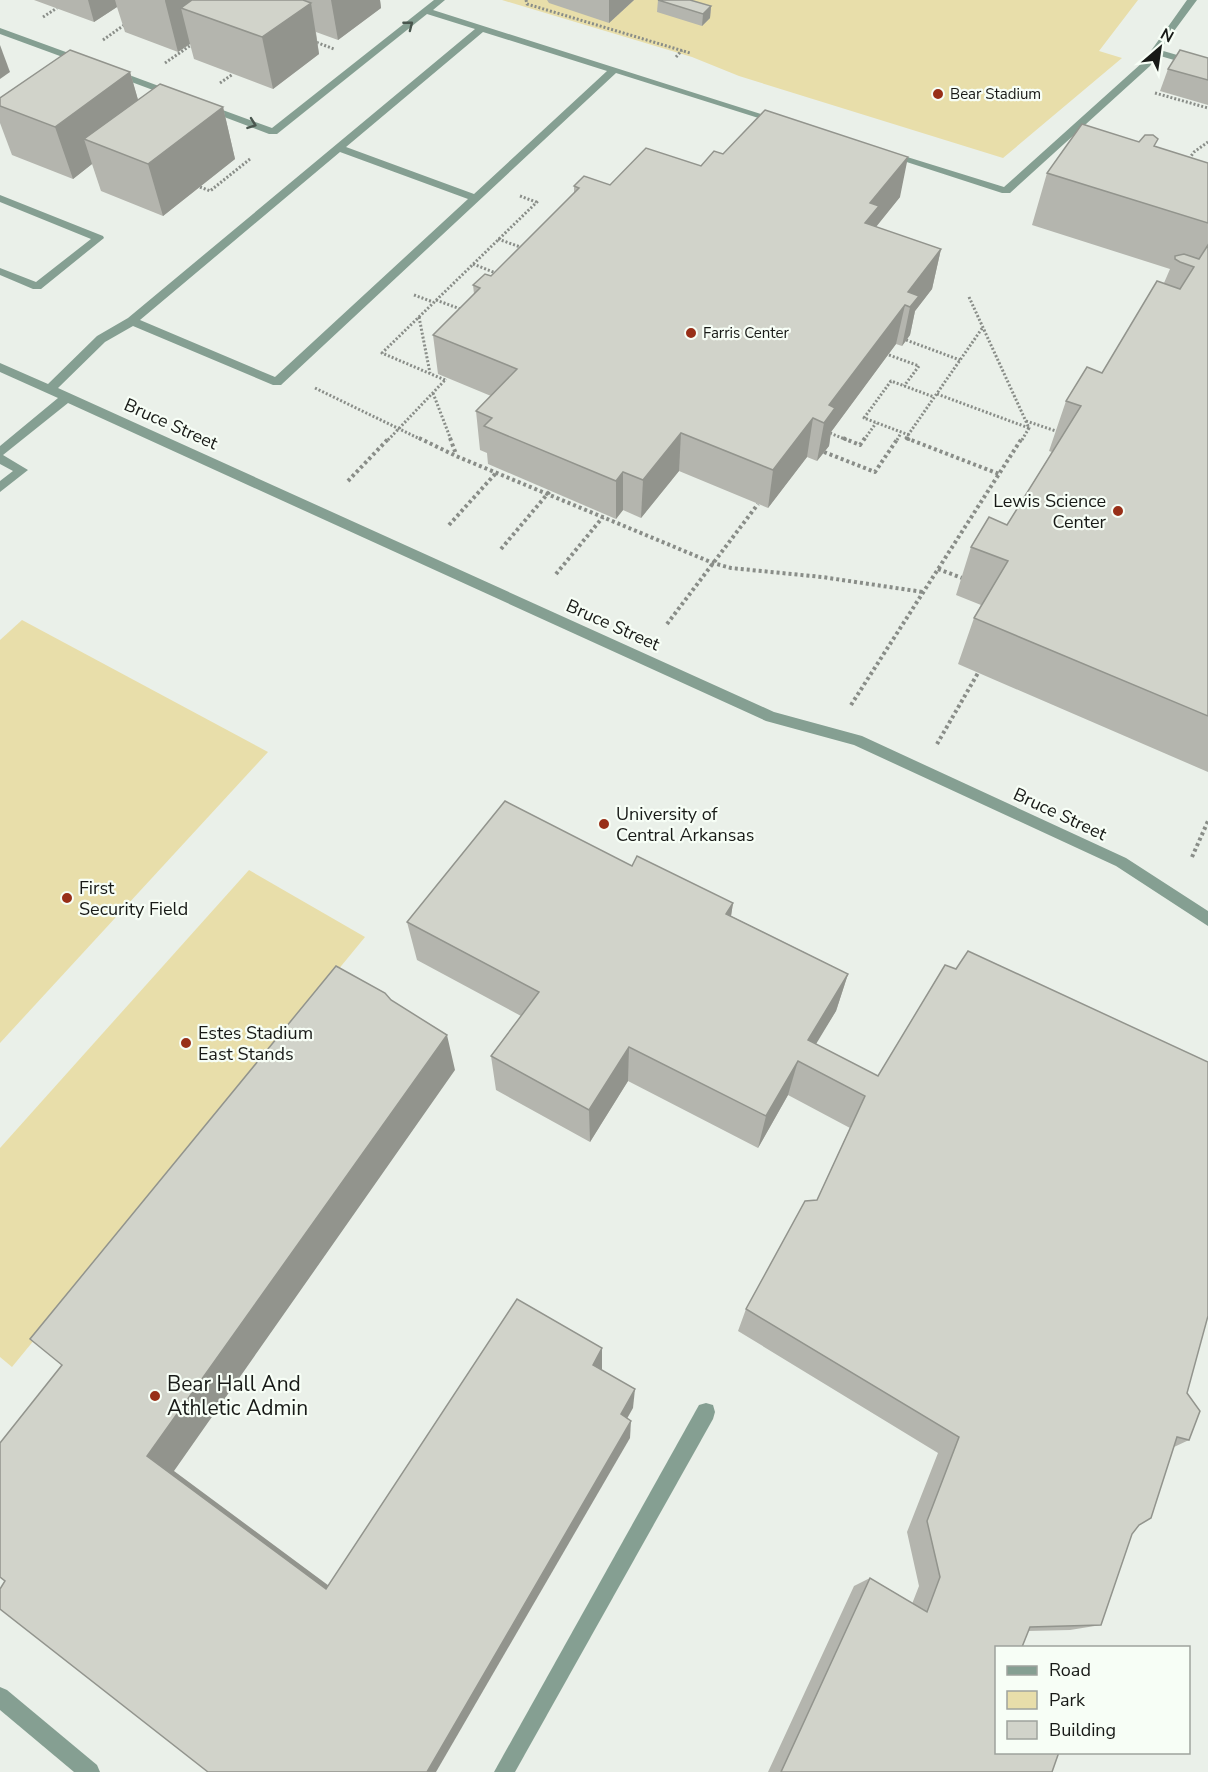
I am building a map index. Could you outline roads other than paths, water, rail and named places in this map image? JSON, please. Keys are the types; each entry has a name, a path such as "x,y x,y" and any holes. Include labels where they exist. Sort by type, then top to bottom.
{"street":[{"path":"198,104 273,132 440,0"},
{"path":"871,149 1006,191 1148,64 1154,51 1191,0"},
{"path":"426,11 792,125"},
{"path":"50,388 101,339 132,321 481,29"},
{"path":"0,31 88,68"},
{"path":"1154,51 1208,67"},
{"path":"103,69 177,96"},
{"path":"132,321 277,382 614,70"},
{"path":"338,148 475,198"},
{"path":"0,271 37,287 99,238 1,200"},
{"name":"Bruce Street","path":"0,367 771,717 856,740 1121,862 1208,919"},
{"path":"0,452 67,397"},
{"path":"0,459 22,470 0,488"},
{"path":"504,1772 706,1412"},
{"path":"0,1697 90,1772"}],"place":[{"name":"Bear Stadium","path":"938,94"},
{"name":"Farris Center","path":"691,333"},
{"name":"Lewis Science Center","path":"1118,511"},
{"name":"University of Central Arkansas","path":"604,824"},
{"name":"First Security Field","path":"67,898"},
{"name":"Estes Stadium East Stands","path":"186,1043"},
{"name":"Bear Hall And Athletic Admin","path":"155,1396"}]}
